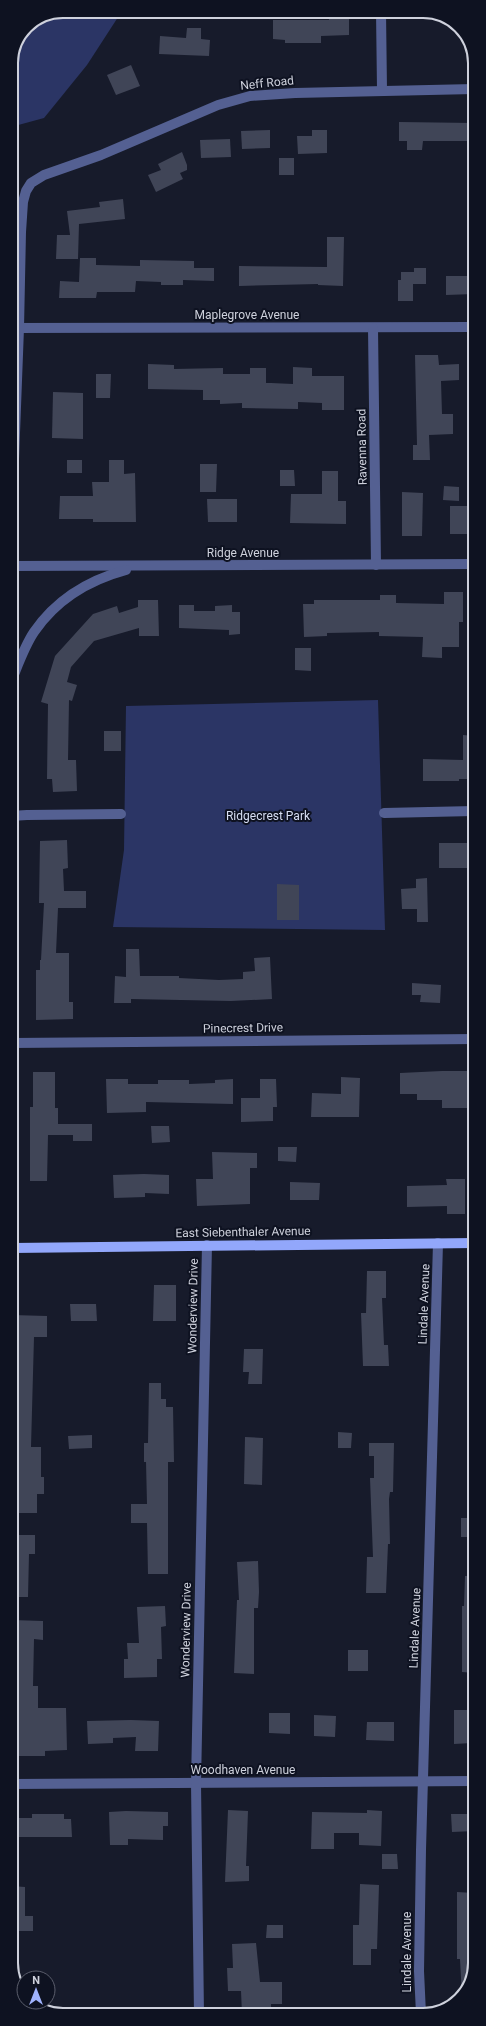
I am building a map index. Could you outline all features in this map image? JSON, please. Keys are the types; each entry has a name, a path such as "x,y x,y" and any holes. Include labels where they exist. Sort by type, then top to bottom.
{"main road":[{"name":"East Siebenthaler Avenue","path":"18,1248 468,1243"}],"street":[{"path":"381,18 382,90"},
{"name":"Neff Road","path":"18,270 23,202 26,191 31,183 44,175 101,155 231,101 250,96 287,93 382,90 468,90"},
{"name":"Maplegrove Avenue","path":"18,328 468,327"},
{"name":"Ravenna Road","path":"373,328 376,565"},
{"name":"Ridge Avenue","path":"18,566 148,567 468,564"},
{"path":"18,665 33,632 47,615 63,600 104,577 132,568 148,567"},
{"path":"384,813 468,811"},
{"path":"18,816 121,814"},
{"name":"Pinecrest Drive","path":"18,1043 468,1039"},
{"name":"Lindale Avenue","path":"421,2008 419,1971 438,1243"},
{"name":"Wonderview Drive","path":"199,2008 196,1783 207,1245"},
{"name":"Woodhaven Avenue","path":"18,1784 468,1781"}],"green space":[{"path":"117,18 87,65 44,118 18,125 19,54 21,46 31,31 46,21 54,19"},
{"name":"Ridgecrest Park","path":"378,700 385,930 113,927 124,850 126,706"}],"building":[{"path":"329,18 349,18 349,35 321,36 321,43 285,43 285,40 273,39 273,20 329,20"},
{"path":"187,28 201,28 201,39 210,40 209,56 159,54 160,36 186,38"},
{"path":"131,65 140,86 116,95 107,75"},
{"path":"399,122 468,123 468,141 423,141 422,150 407,150 407,141 399,141"},
{"path":"270,130 270,148 242,149 241,131"},
{"path":"312,130 327,130 327,153 298,154 297,136 312,136"},
{"path":"230,139 231,157 201,158 200,140"},
{"path":"182,152 187,165 187,170 180,173 183,179 156,192 148,175 161,170 158,164"},
{"path":"279,158 294,158 294,175 279,175"},
{"path":"123,199 125,219 79,224 78,259 56,259 57,235 70,235 67,211 100,207 99,202"},
{"path":"327,237 344,237 343,286 318,284 239,286 239,266 327,267"},
{"path":"80,258 96,258 96,265 140,266 140,260 194,261 194,268 214,268 214,281 183,280 183,285 161,285 161,282 136,281 135,292 97,292 96,298 59,298 60,281 79,282"},
{"path":"414,268 426,268 426,284 413,284 413,301 398,301 398,280 401,280 401,272 414,272"},
{"path":"446,276 468,276 468,294 446,295"},
{"path":"415,355 438,355 439,365 459,364 459,380 441,381 442,414 453,414 453,434 429,435 430,460 413,460 413,445 417,445"},
{"path":"148,364 174,365 174,369 223,368 223,374 250,374 250,368 266,368 266,383 293,384 293,367 312,368 312,376 344,376 344,410 322,410 322,403 298,402 298,409 242,408 242,403 220,404 220,400 203,400 203,390 148,389"},
{"path":"96,374 111,374 110,398 96,398"},
{"path":"53,392 83,393 83,439 52,438"},
{"path":"67,460 82,460 82,473 67,473"},
{"path":"109,460 124,460 124,474 135,473 136,522 93,522 93,519 59,519 60,496 93,496 92,482 109,482"},
{"path":"200,464 217,464 216,492 200,492"},
{"path":"280,470 294,470 295,486 280,486"},
{"path":"322,471 338,471 338,501 346,501 346,524 290,523 291,494 322,494"},
{"path":"444,486 459,487 459,501 443,500"},
{"path":"402,492 423,493 422,536 402,536"},
{"path":"207,499 237,499 237,522 208,522"},
{"path":"450,506 467,506 468,534 450,534"},
{"path":"444,592 463,592 463,622 459,622 459,647 442,647 442,658 422,657 423,637 379,636 379,632 327,633 327,636 304,637 303,604 314,604 314,600 380,600 380,595 396,595 396,603 444,604"},
{"path":"138,600 158,600 159,636 139,636 139,628 94,641 71,667 67,682 77,685 72,701 69,700 68,760 76,760 77,791 53,792 52,779 47,779 48,704 41,702 55,656 93,614 117,606 119,613 138,607"},
{"path":"179,605 194,605 194,611 215,611 215,606 232,605 232,612 240,612 240,634 229,635 229,630 179,628"},
{"path":"295,648 311,648 311,671 295,670"},
{"path":"104,731 121,731 121,751 104,751"},
{"path":"463,735 468,735 468,779 459,779 459,781 423,781 423,759 463,760"},
{"path":"67,840 68,868 63,869 64,891 86,891 86,908 58,908 56,953 69,953 69,1002 73,1002 73,1019 36,1020 36,970 40,970 44,903 39,903 40,841"},
{"path":"439,843 468,843 468,868 439,868"},
{"path":"427,878 428,922 417,922 417,909 402,909 401,889 416,888 416,879"},
{"path":"277,884 299,885 299,920 277,920"},
{"path":"126,949 139,949 140,976 179,976 179,978 219,980 243,979 243,972 255,971 254,958 270,957 272,999 231,1001 131,999 131,1003 114,1003 115,976 126,977"},
{"path":"412,983 441,985 440,1003 420,1002 421,995 412,995"},
{"path":"468,1071 468,1108 442,1108 442,1100 417,1100 417,1094 400,1094 400,1073"},
{"path":"33,1072 55,1072 55,1108 58,1108 58,1124 92,1124 92,1141 73,1141 73,1135 48,1135 47,1181 30,1181 30,1107 33,1107"},
{"path":"341,1077 360,1078 359,1117 311,1117 312,1093 341,1094"},
{"path":"106,1079 128,1079 128,1084 158,1084 158,1080 189,1080 189,1084 215,1083 215,1080 233,1079 233,1104 146,1102 146,1112 107,1113"},
{"path":"260,1079 276,1079 277,1107 273,1107 273,1121 241,1122 241,1098 260,1098"},
{"path":"151,1126 169,1126 170,1142 152,1143"},
{"path":"278,1147 297,1147 296,1162 278,1161"},
{"path":"212,1152 257,1153 257,1168 250,1168 250,1204 197,1206 196,1179 213,1179"},
{"path":"113,1175 169,1175 169,1194 145,1193 145,1197 114,1198"},
{"path":"446,1179 465,1179 465,1214 447,1214 447,1206 407,1207 407,1186 447,1185"},
{"path":"290,1182 320,1183 319,1200 290,1200"},
{"path":"367,1271 386,1271 386,1298 382,1298 384,1345 388,1345 389,1366 363,1366 361,1313 366,1313"},
{"path":"154,1285 176,1285 176,1321 153,1321"},
{"path":"70,1304 96,1304 97,1321 71,1321"},
{"path":"18,1315 47,1316 47,1337 34,1337 31,1447 41,1447 41,1477 44,1477 44,1494 37,1494 37,1513 18,1513"},
{"path":"244,1349 263,1349 262,1384 248,1384 249,1372 243,1372"},
{"path":"149,1383 161,1383 161,1399 166,1399 166,1407 173,1407 174,1462 168,1462 168,1574 148,1574 147,1523 131,1523 131,1504 147,1504 144,1443 148,1443"},
{"path":"338,1432 352,1433 351,1448 338,1448"},
{"path":"92,1435 92,1448 69,1449 68,1436"},
{"path":"245,1437 263,1438 262,1485 244,1484"},
{"path":"369,1443 394,1443 393,1492 390,1492 389,1499 390,1544 388,1544 386,1593 366,1593 367,1557 373,1557 370,1478 374,1478 374,1456 369,1456"},
{"path":"461,1518 468,1518 468,1537 461,1537"},
{"path":"18,1535 35,1535 35,1554 29,1554 28,1597 18,1597"},
{"path":"258,1561 258,1608 254,1608 254,1674 234,1673 237,1600 239,1600 237,1562"},
{"path":"465,1576 468,1576 468,1672 462,1672 462,1606 464,1606"},
{"path":"165,1606 166,1626 161,1627 162,1659 157,1659 157,1677 124,1678 124,1659 128,1659 127,1643 139,1643 137,1607"},
{"path":"18,1620 43,1621 43,1640 34,1639 33,1686 38,1686 38,1708 66,1708 67,1750 45,1751 45,1756 18,1756"},
{"path":"348,1650 368,1650 368,1671 348,1671"},
{"path":"454,1710 468,1710 468,1743 454,1744"},
{"path":"269,1713 290,1713 290,1734 269,1733"},
{"path":"314,1715 336,1716 335,1737 314,1736"},
{"path":"87,1721 159,1721 158,1751 135,1751 136,1737 113,1738 113,1743 88,1744"},
{"path":"367,1722 394,1722 394,1741 366,1740"},
{"path":"228,1810 248,1811 246,1866 249,1866 249,1881 225,1882"},
{"path":"367,1810 382,1811 381,1846 359,1845 359,1833 334,1833 334,1849 311,1849 312,1812 367,1813"},
{"path":"109,1812 168,1812 168,1826 163,1826 163,1840 128,1839 128,1845 110,1845"},
{"path":"32,1814 64,1814 64,1819 71,1819 72,1837 18,1837 18,1818 32,1818"},
{"path":"451,1814 468,1814 468,1831 452,1832"},
{"path":"382,1854 397,1854 398,1869 382,1869"},
{"path":"360,1884 379,1885 377,1949 371,1949 371,1965 353,1965 353,1925 359,1925"},
{"path":"18,1886 25,1887 25,1916 33,1916 33,1931 18,1931"},
{"path":"457,1892 468,1893 468,1969 461,1987 460,1959 457,1959"},
{"path":"267,1925 283,1925 283,1938 266,1938"},
{"path":"256,1943 260,1982 282,1982 282,2004 271,2004 271,2008 242,2008 241,1991 228,1991 227,1968 233,1968 232,1944"}]}
